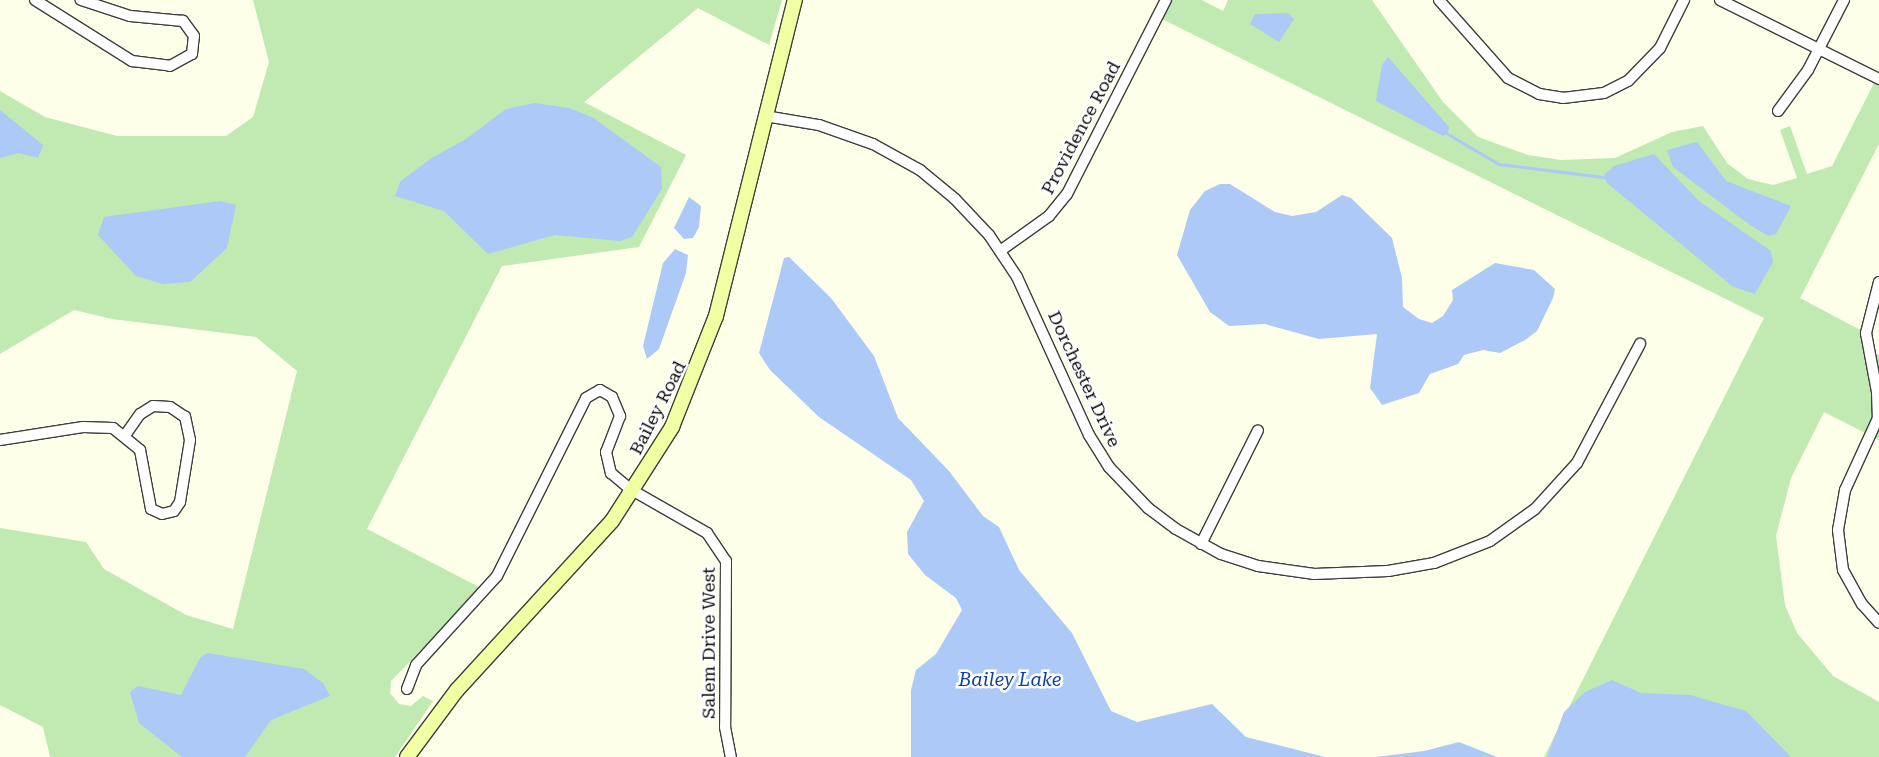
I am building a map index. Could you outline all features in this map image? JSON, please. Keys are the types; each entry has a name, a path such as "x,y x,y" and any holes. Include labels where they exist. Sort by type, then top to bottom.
{"main road":[{"name":"Bailey Road","path":"407,757 457,690 599,537 634,492 672,428 703,358 795,0"}],"street":[{"path":"35,0 132,61 170,66 192,54 194,36 183,21 130,16 81,0"},
{"name":"Providence Road","path":"1000,251 1048,216 1067,194 1166,0"},
{"path":"1438,0 1508,78 1539,94 1563,98 1604,93 1628,82 1660,48 1684,0"},
{"path":"1720,0 1879,79"},
{"path":"1778,112 1820,50 1844,0"},
{"name":"Dorchester Drive","path":"765,116 840,131 899,158 955,199 1000,251 1026,294 1079,415 1109,466 1160,518 1201,544 1258,566 1332,574 1418,566 1490,541 1535,509 1577,463 1640,344"},
{"path":"1879,282 1866,333 1878,418 1845,490 1838,530 1839,551 1851,588 1879,623"},
{"name":"Salem Drive West","path":"407,689 416,665 497,576 586,398 602,391 614,400 620,416 606,462 613,476 634,492 700,528 726,561 725,727 731,757"},
{"path":"0,440 93,426 126,434 144,459 147,503 162,514 174,511 180,502 190,440 185,417 170,407 153,406 140,414 126,434"},
{"path":"1201,544 1258,430"}],"green space":[{"path":"253,0 782,0 769,45 698,8 584,102 686,155 639,247 502,266 367,529 481,588 391,681 390,693 399,704 411,706 423,696 433,701 395,757 50,757 43,727 0,705 0,528 86,542 104,569 186,615 233,629 297,371 256,337 112,319 74,310 0,354 0,91 45,117 117,136 226,136 253,117 269,62"},
{"path":"1172,0 1202,0 1223,11 1228,0 1372,0 1443,102 1478,137 1528,155 1561,160 1615,158 1672,132 1703,126 1727,163 1748,179 1773,185 1797,178 1780,130 1790,126 1807,174 1832,166 1879,73 1879,144 1800,298 1866,333 1866,349 1879,355 1879,440 1824,412 1791,478 1776,536 1785,605 1797,633 1833,676 1879,702 1879,757 1544,757 1764,318 1162,19"}],"water":[{"path":"1288,13 1294,19 1279,42 1250,24 1255,14"},
{"path":"1388,57 1449,127 1448,134 1443,136 1376,101 1382,65"},
{"path":"535,103 569,108 592,117 661,167 662,189 632,237 620,241 555,235 488,254 444,211 395,196 400,182 430,159 466,139 506,109"},
{"path":"0,110 43,145 38,158 18,153 0,158"},
{"path":"1697,142 1726,181 1791,206 1776,234 1769,236 1751,226 1673,167 1667,150"},
{"path":"1654,154 1699,201 1771,251 1773,262 1755,294 1732,286 1607,183 1604,175 1614,166"},
{"path":"1220,184 1230,184 1275,212 1292,216 1316,212 1342,195 1351,198 1392,238 1402,278 1403,307 1419,319 1432,323 1443,316 1453,300 1452,290 1495,263 1534,270 1555,289 1553,298 1537,331 1525,340 1500,353 1483,350 1464,355 1458,364 1430,374 1419,393 1382,405 1370,388 1377,334 1319,339 1265,324 1229,326 1210,312 1177,255 1190,210 1205,191"},
{"path":"689,197 701,206 699,227 693,238 684,239 674,228"},
{"path":"220,201 236,205 227,248 190,282 163,284 136,276 98,235 104,217"},
{"path":"675,249 688,255 686,273 659,349 647,359 643,346 663,263"},
{"name":"Bailey Lake","path":"789,257 831,298 874,356 898,418 949,471 983,516 999,527 1019,570 1072,633 1111,711 1137,722 1212,704 1246,737 1325,757 911,757 911,690 916,670 936,654 962,610 956,598 925,575 908,554 907,532 924,501 911,480 819,417 770,370 759,353 784,258"},
{"path":"207,653 304,669 323,683 330,696 271,720 245,757 182,757 139,723 130,692 138,686 181,695 200,658"},
{"path":"1612,680 1641,693 1690,695 1746,711 1791,757 1547,757 1564,712 1585,692"},
{"path":"1459,742 1497,757 1376,757 1424,751"}],"waterway":[{"path":"1448,134 1499,164 1604,177"}]}
